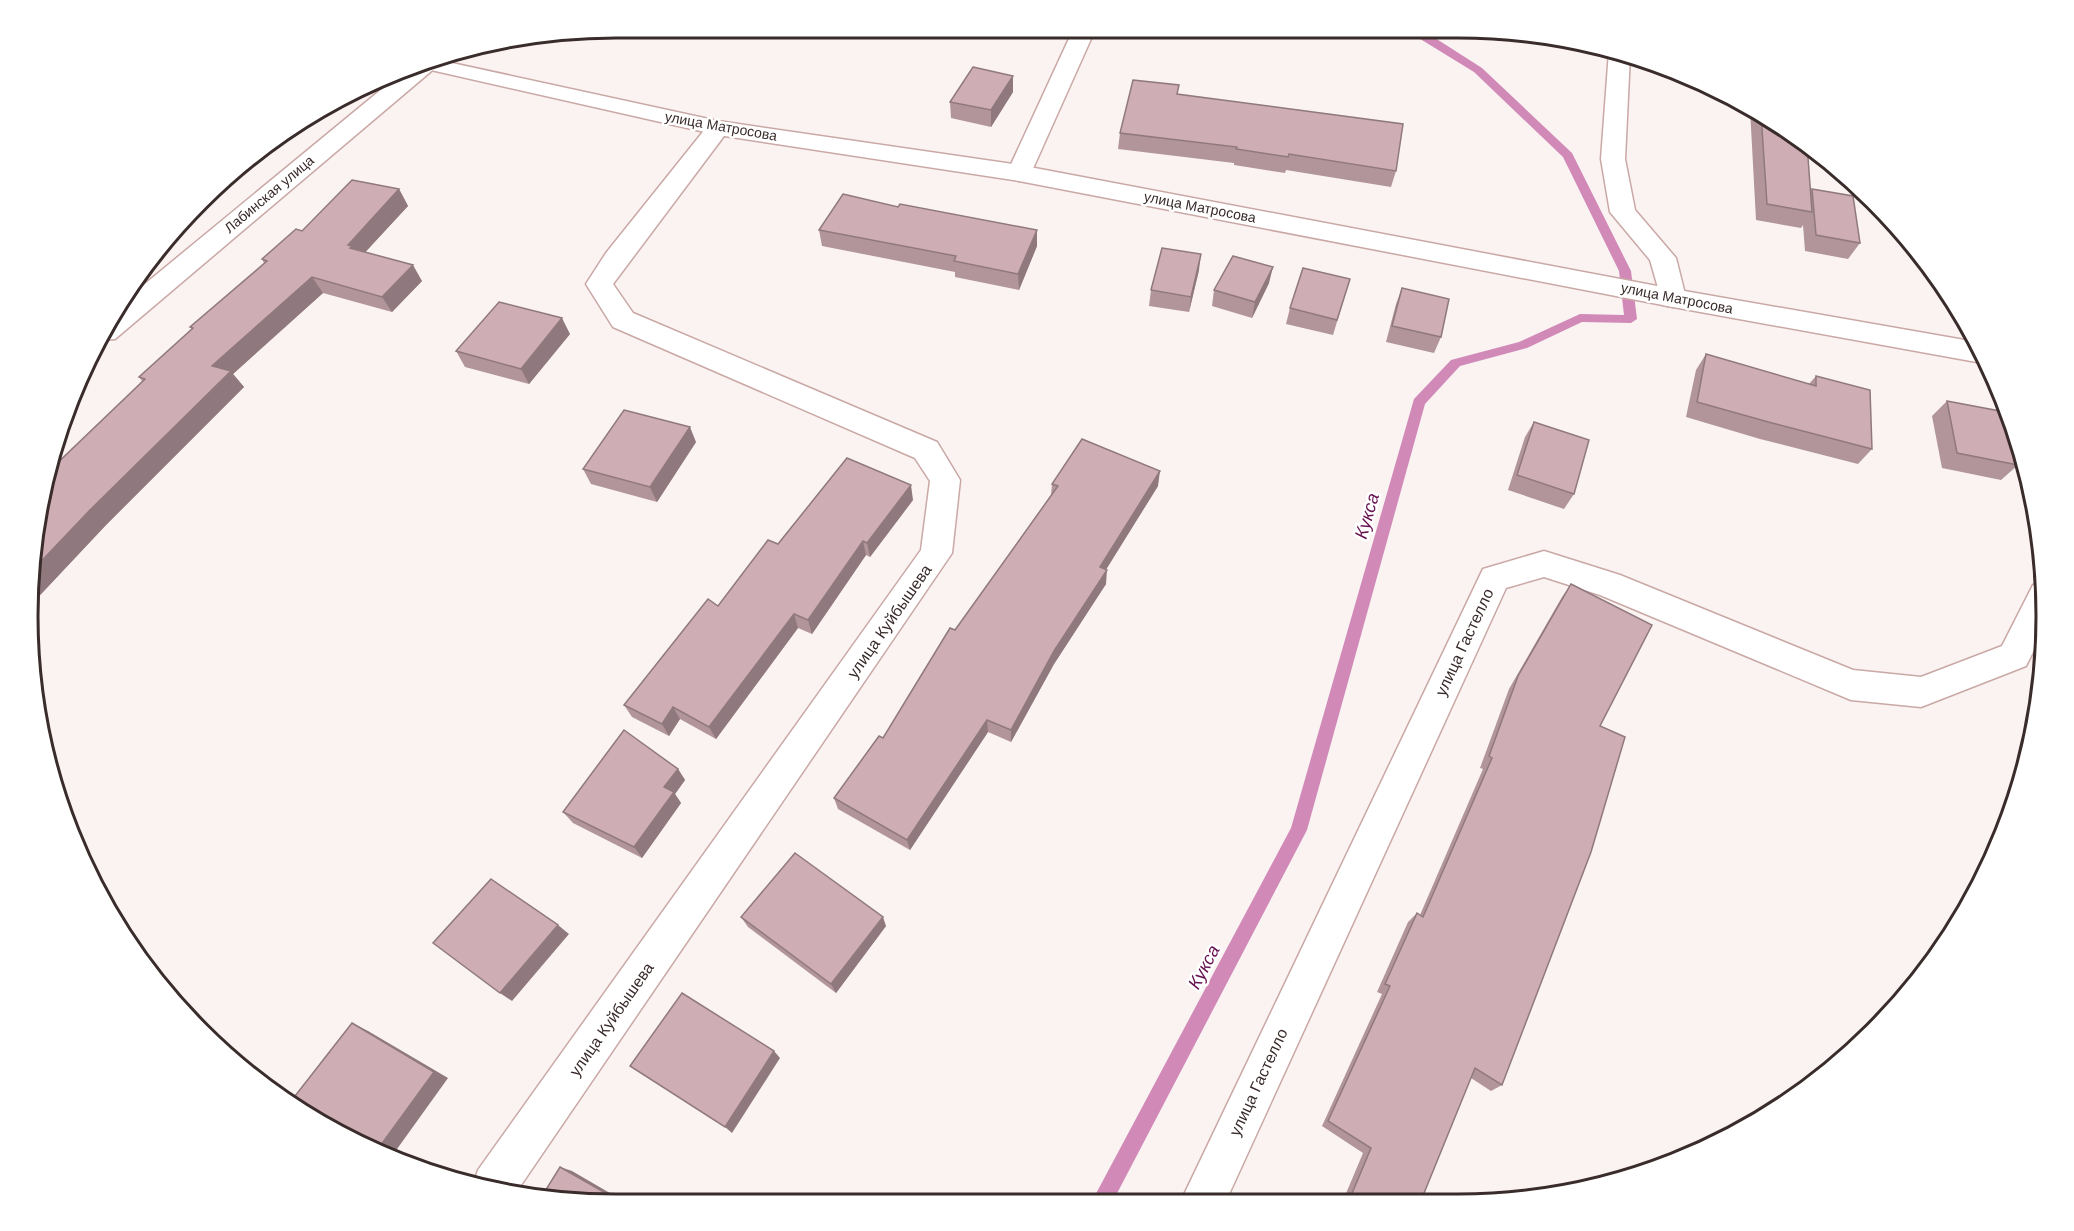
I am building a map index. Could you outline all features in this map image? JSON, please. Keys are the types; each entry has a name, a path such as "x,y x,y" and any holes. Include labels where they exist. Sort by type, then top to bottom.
{"street":[{"path":"1019,173 1080,38"},
{"path":"1619,60 1613,159 1623,212 1663,258 1662,296"},
{"name":"улица Матросова","path":"441,65 718,128 1019,173 1662,296 1972,351"},
{"name":"Лабинская улица","path":"118,321 409,76"},
{"name":"улица Куйбышева","path":"498,1181 936,553 945,480 926,450 623,320 598,284 718,128"},
{"name":"улица Гастелло","path":"1206,1194 1494,578 1544,564 1609,584 1851,685 1921,692 2014,656 2036,613"}],"building":[{"path":"973,67 1013,76 991,110 950,102"},
{"path":"1133,80 1179,85 1177,94 1403,124 1396,171 1289,154 1288,157 1236,149 1237,147 1120,133"},
{"path":"1762,124 1808,155 1812,212 1767,204"},
{"path":"352,180 399,189 348,245 352,246 350,248 413,265 382,297 312,277 212,366 231,371 40,562 42,540 58,462 145,379 139,377 193,328 190,327 267,261 262,259 296,229 302,231"},
{"path":"1812,189 1853,196 1860,243 1816,235"},
{"path":"843,194 898,207 900,204 1037,230 1018,274 954,261 956,256 819,230"},
{"path":"1162,248 1201,254 1191,297 1151,290"},
{"path":"1233,256 1273,267 1255,302 1214,290"},
{"path":"1303,268 1350,279 1337,320 1290,308"},
{"path":"1402,288 1449,299 1441,337 1392,326"},
{"path":"499,302 562,318 521,369 456,351"},
{"path":"1706,354 1816,386 1816,376 1870,390 1872,449 1697,402"},
{"path":"1947,401 1999,411 2017,465 1957,453"},
{"path":"624,410 690,427 650,487 583,469"},
{"path":"1534,422 1589,440 1574,494 1517,475"},
{"path":"1082,439 1160,471 1100,567 1107,570 1054,651 1011,730 987,720 907,840 834,798 879,736 883,738 950,628 955,630 1058,486 1052,484"},
{"path":"847,458 911,485 867,543 863,541 808,620 794,614 709,727 673,707 662,724 624,705 708,599 718,606 768,540 778,544"},
{"path":"1571,584 1652,625 1600,726 1625,737 1591,852 1502,1085 1475,1068 1424,1194 1352,1194 1371,1148 1328,1121 1390,986 1385,984 1417,913 1423,917 1492,758 1489,756 1518,676"},
{"path":"624,730 678,769 664,787 674,792 634,847 563,812"},
{"path":"795,853 883,917 831,984 741,917"},
{"path":"491,879 558,925 500,993 433,943"},
{"path":"682,993 774,1051 725,1127 630,1066"},
{"path":"352,1023 434,1072 382,1144 326,1116 295,1096"},
{"path":"560,1167 606,1193 578,1192 546,1189"}],"waterway":[{"name":"Кукса","path":"1106,1194 1299,830 1419,402 1456,363 1523,345 1580,318 1631,319 1625,271 1568,155 1478,70 1428,38"}]}
